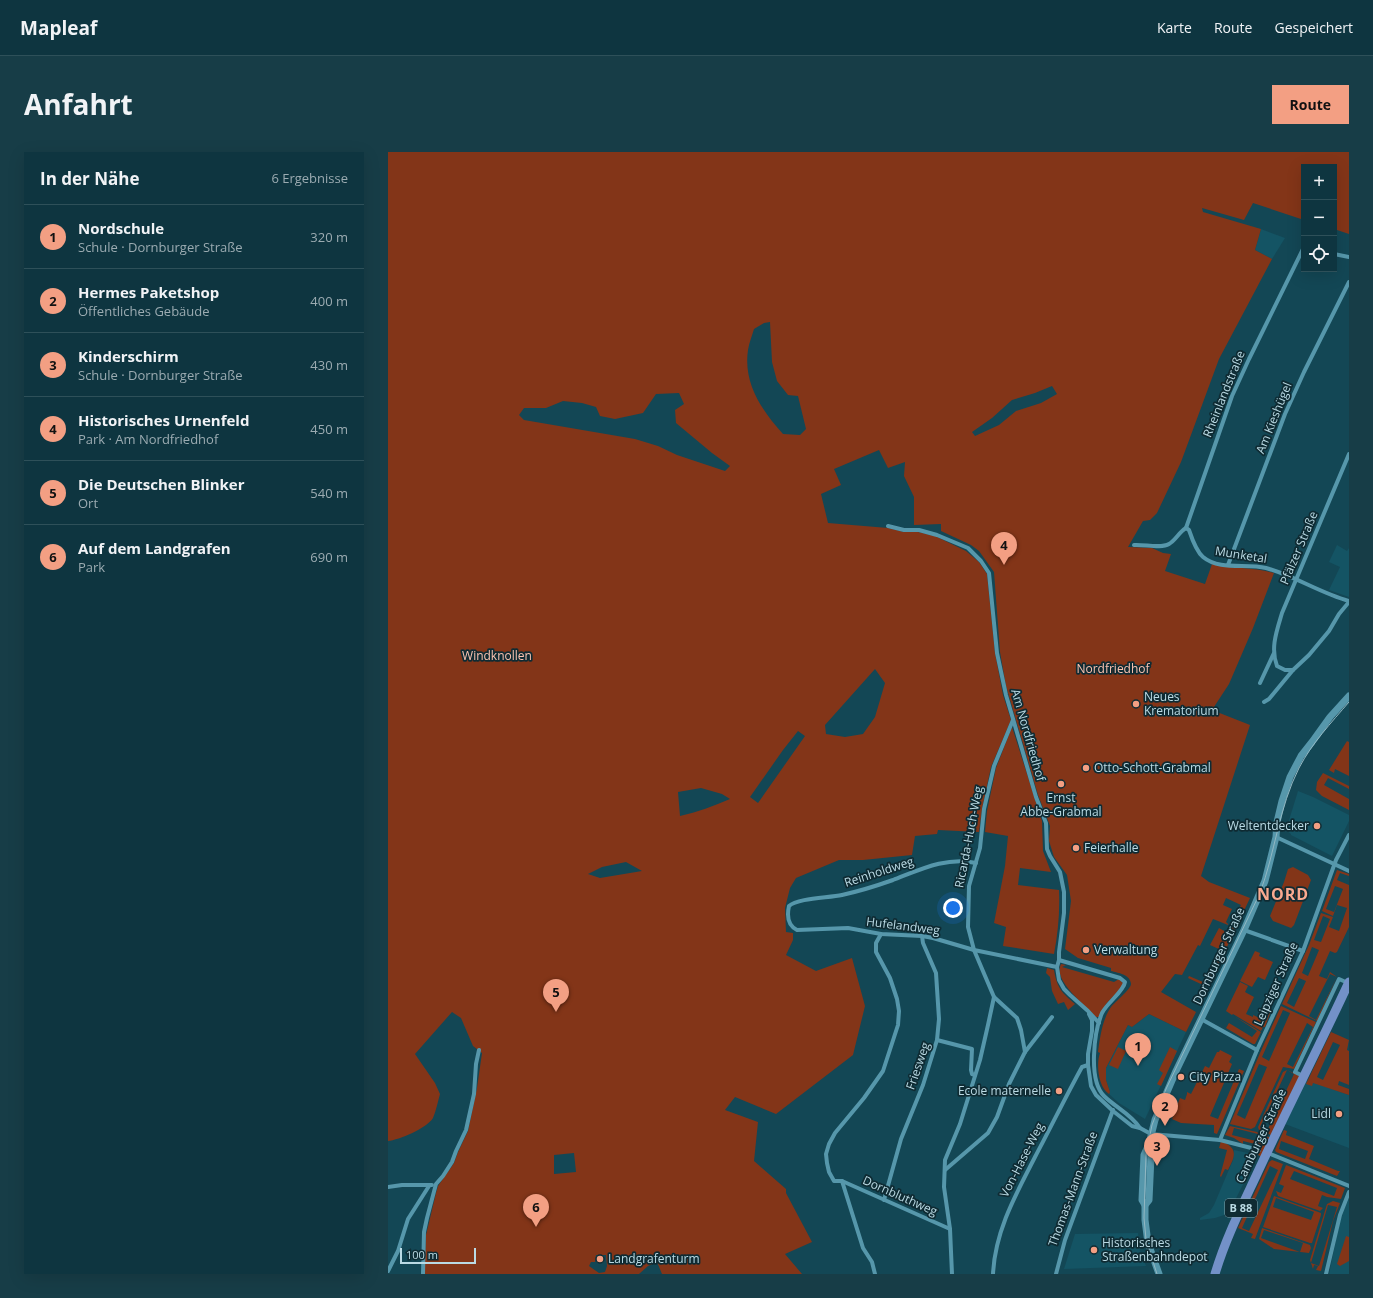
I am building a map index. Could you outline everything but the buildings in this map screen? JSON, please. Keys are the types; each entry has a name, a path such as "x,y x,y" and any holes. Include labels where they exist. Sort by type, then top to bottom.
{"main road":[{"name":"Camburger Straße","path":"1214,1274 1263,1151 1303,1076 1349,982"}],"street":[{"name":"Rheinlandstraße","path":"1186,528 1232,396 1301,253"},
{"path":"1337,254 1349,256"},
{"name":"Am Kieshügel","path":"1228,565 1290,402 1349,282"},
{"name":"Pfälzer Straße","path":"1260,683 1274,653 1276,633 1282,613 1349,454"},
{"name":"Am Nordfriedhof","path":"888,526 904,530 919,530 940,536 968,548 981,561 989,573 997,653 1006,695 1036,796 1046,823 1050,856 1060,872 1064,888 1064,913 1059,960"},
{"path":"1134,545 1165,546 1171,543 1180,532 1186,528"},
{"name":"Munketal","path":"1186,528 1189,530 1198,552 1203,558 1228,565 1265,568 1296,579 1326,594 1349,602"},
{"path":"1264,702 1269,699 1292,670 1309,655 1329,631 1339,614 1349,602"},
{"path":"1274,653 1277,666 1285,670 1292,670"},
{"name":"Dornburger Straße","path":"1158,1274 1148,1243 1145,1205 1142,1200 1144,1155 1149,1144 1160,1106 1244,930 1265,881 1276,837 1277,822 1282,801 1290,777 1301,756 1330,717 1349,696"},
{"name":"Ricarda-Huch-Weg","path":"994,997 974,950 968,927 969,886 980,848 984,809 994,766 1013,720"},
{"name":"Leipziger Straße","path":"1220,1140 1257,1050 1303,951 1334,864 1349,835"},
{"path":"1276,837 1349,871"},
{"name":"Reinholdweg","path":"789,906 797,901 828,898 859,891 944,862 966,860 976,863"},
{"name":"Hufelandweg","path":"789,906 788,919 792,928 797,930 848,928 880,934 922,936 974,950 1057,967"},
{"path":"1244,930 1303,951"},
{"name":"Dornbluthweg","path":"880,934 876,943 876,952 890,978 897,999 899,1011 898,1025 883,1071 864,1098 835,1133 829,1144 826,1154 829,1172 834,1181 842,1181 950,1230"},
{"name":"Friesweg","path":"884,1200 901,1139 923,1085 937,1040 939,1019 936,973 923,943 922,936"},
{"path":"1098,1023 1088,1011 1064,989 1057,967 1059,960 1120,978 1124,981 1124,987 1106,1007 1098,1023 1094,1052 1095,1074 1098,1087 1102,1094 1135,1121 1140,1128"},
{"name":"Camburger Straße","path":"1303,1076 1295,1072 1339,979 1349,982"},
{"path":"994,997 1017,1018 1025,1052"},
{"path":"952,1274 950,1230 944,1187 945,1160 960,1124 987,1029 994,997"},
{"path":"1088,1011 1092,1020 1092,1031 1088,1054 1091,1086 1096,1096 1132,1126 1140,1128 1151,1134 1220,1140 1263,1151 1349,1186"},
{"path":"945,1170 988,1133 1009,1084 1025,1052 1052,1017"},
{"path":"1201,1019 1257,1050"},
{"path":"1318,1023 1327,1028"},
{"path":"937,1040 972,1049 971,1070 972,1074 974,1075"},
{"path":"422,1274 424,1232 436,1184 452,1162 466,1130 474,1094 476,1064 479,1050"},
{"name":"Von-Hase-Weg","path":"993,1274 994,1259 998,1242 1010,1207 1069,1090 1082,1067 1088,1065"},
{"path":"1113,1111 1116,1107"},
{"name":"Thomas-Mann-Straße","path":"1056,1274 1065,1240 1113,1111"},
{"path":"842,1181 863,1248 872,1262 875,1274"},
{"path":"388,1187 402,1185 430,1186 436,1184"},
{"path":"388,1269 398,1251 408,1219 430,1186"},
{"path":"1326,1274 1340,1215 1349,1192"}],"shaded area":[{"path":"1261,229 1285,238 1272,259 1255,250"},
{"path":"1337,545 1347,551 1349,548 1349,597 1329,590 1340,567 1329,562"},
{"name":"Weltentdecker","path":"1298,791 1349,815 1349,821 1332,856 1291,835 1286,830"},
{"path":"1149,1014 1186,1032 1145,1119 1119,1103 1109,1094 1110,1092 1106,1080 1106,1068 1128,1025 1132,1027"},
{"path":"1306,1080 1349,1095 1349,1148 1285,1124"},
{"path":"1234,1150 1257,1155 1257,1157 1230,1210 1224,1215 1215,1218 1200,1220 1200,1218 1209,1213 1214,1205 1233,1160"},
{"path":"1349,1198 1349,1274 1329,1274 1339,1225"},
{"path":"1138,1233 1140,1251 1146,1266 1064,1269 1075,1234"}],"green space":[{"path":"388,152 1349,152 1349,234 1337,230 1337,164 1301,164 1301,219 1253,203 1244,220 1202,208 1203,212 1261,229 1255,250 1272,259 1219,359 1181,462 1157,513 1150,520 1143,521 1128,547 1152,548 1163,553 1171,554 1165,571 1205,584 1212,564 1274,573 1253,628 1229,684 1212,710 1250,725 1201,876 1209,882 1250,898 1209,985 1203,985 1188,978 1189,976 1205,982 1218,958 1217,957 1221,950 1210,945 1219,928 1228,933 1241,909 1239,908 1241,905 1226,898 1223,905 1232,909 1226,922 1228,925 1213,919 1200,946 1198,945 1182,975 1175,974 1161,992 1196,1012 1186,1032 1149,1014 1132,1027 1128,1025 1106,1068 1106,1080 1110,1092 1109,1094 1105,1091 1100,1081 1098,1069 1100,1053 1098,1052 1102,1029 1105,1018 1111,1007 1126,992 1131,984 1126,976 1111,971 1111,968 1078,958 1065,949 1071,901 1067,875 1054,857 1049,841 1050,826 1038,795 1006,686 1000,652 994,572 979,551 971,545 941,531 941,524 914,525 914,497 904,476 905,462 888,468 879,450 834,469 841,485 821,494 828,523 888,528 904,532 918,532 935,536 966,551 979,562 987,574 995,653 1003,695 1011,720 991,767 982,809 979,832 938,830 937,834 915,836 912,855 863,860 839,860 796,878 790,888 785,908 786,932 793,933 793,940 786,955 816,971 852,958 865,1006 853,1055 776,1114 735,1097 725,1110 758,1122 754,1161 786,1189 786,1193 812,1242 785,1254 802,1274 662,1274 657,1262 648,1266 639,1274 424,1274 426,1235 436,1193 438,1186 454,1163 468,1131 477,1088 482,1053 473,1046 461,1018 452,1012 415,1054 435,1083 440,1094 433,1118 425,1126 399,1138 388,1141","holes":["770,322 772,362 777,381 788,395 798,396 806,429 800,435 783,434 761,406 751,385 747,362 748,347 754,329 764,323","1052,386 1057,394 1041,403 1016,411 999,425 975,436 972,432 992,418 1012,400","679,393 684,404 675,410 676,423 730,466 725,471 635,439 524,420 519,415 524,408 546,408 563,401 582,403 596,407 600,416 615,419 643,413 656,394","875,669 885,683 875,717 863,734 845,737 826,734 825,725","798,731 805,736 758,803 750,797","701,788 722,794 730,799 705,809 680,816 678,792","626,862 642,871 600,878 588,874 602,867","574,1153 576,1172 554,1174 554,1155","596,1255 606,1255 607,1266 605,1272 599,1273 589,1266 591,1262 595,1262"]},
{"path":"1012,727 1042,821 1043,851 1051,872 1020,868 1018,885 1059,890 1057,938 1054,954 1003,946 1006,927 994,923 1005,866 1008,836 985,832 987,811 996,768"},
{"path":"1347,741 1349,742 1349,776 1335,769 1334,773 1329,770"},
{"path":"1323,773 1349,786 1349,789 1328,778 1324,785 1349,799 1349,810 1322,796 1316,790 1317,782"},
{"path":"1293,867 1308,875 1311,880 1294,925 1291,928 1273,921 1270,916 1288,869"},
{"path":"1337,870 1349,874 1349,876 1340,873 1337,880 1349,885 1349,927 1337,952 1335,953 1330,951 1319,976 1327,979 1330,972 1337,977 1317,1021 1282,1004 1309,945 1321,913 1333,917 1329,927 1339,931 1347,908 1337,905 1333,916 1322,911","holes":["1335,886 1343,889 1334,912 1326,909","1323,916 1330,919 1321,942 1314,940","1312,947 1319,950 1308,976 1302,973","1330,974 1337,977 1316,1020 1309,1016","1299,978 1306,981 1294,1007 1287,1003"]},
{"path":"1255,951 1260,953 1259,956 1273,962 1265,980 1258,977 1252,987 1240,981"},
{"path":"1061,964 1066,965 1062,967 1114,982 1119,979 1123,983 1122,987 1106,1004 1099,1017 1096,1017 1066,985 1061,978"},
{"path":"1047,968 1054,970 1061,990 1075,1004 1068,1010 1064,1002 1058,1004 1052,991 1050,977 1046,973"},
{"path":"1240,982 1248,986 1245,992 1254,997 1246,1014 1253,1017 1253,1015 1266,1021 1271,1011 1265,1027 1263,1027 1261,1031 1226,1011"},
{"path":"1281,1006 1316,1022 1294,1069 1283,1067 1255,1127 1251,1129 1230,1124","holes":["1283,1010 1290,1013 1269,1061 1262,1057","1307,1023 1313,1027 1293,1067 1287,1064","1259,1064 1267,1067 1245,1119 1237,1115"]},
{"path":"1234,1016 1261,1032 1255,1044 1226,1028 1229,1023 1252,1037 1257,1031"},
{"path":"1331,1032 1349,1040 1347,1050 1349,1051 1349,1085 1339,1081 1338,1085 1349,1089 1349,1095 1313,1083 1312,1086 1306,1084","holes":["1333,1042 1340,1045 1323,1080 1317,1077"]},
{"path":"1118,1047 1126,1051 1118,1069 1109,1065"},
{"path":"1170,1047 1177,1051 1161,1086 1157,1084 1163,1073 1159,1070"},
{"path":"1220,1050 1232,1056 1229,1062 1232,1064 1210,1116 1218,1119 1239,1069 1244,1071 1217,1134 1214,1133 1214,1125 1181,1123 1172,1119 1180,1098 1185,1100 1187,1092 1191,1094 1205,1066 1209,1068 1217,1052"},
{"path":"1287,1070 1300,1076 1271,1135 1259,1130 1258,1127 1283,1072","holes":["1287,1070 1294,1074 1267,1131 1260,1127"]},
{"path":"1230,1126 1257,1132 1260,1135 1269,1137 1270,1139 1262,1157 1258,1155 1259,1145 1243,1141 1243,1144 1234,1138 1225,1135","holes":["1234,1128 1258,1134 1256,1141 1232,1135"]},
{"path":"1284,1130 1287,1131 1286,1135 1314,1146 1309,1159 1340,1171 1337,1176 1276,1152 1275,1150","holes":["1281,1141 1308,1151 1305,1159 1279,1149"]},
{"path":"1221,1141 1231,1147 1234,1157 1228,1170 1225,1169 1221,1177 1227,1150 1219,1148"},
{"path":"1272,1160 1283,1164 1255,1239 1251,1238 1253,1234 1238,1228 1269,1162","holes":["1270,1166 1278,1170 1249,1231 1242,1228"]},
{"path":"1286,1165 1345,1188 1341,1199 1322,1195 1318,1206 1323,1208 1320,1211 1278,1196 1276,1191 1281,1193 1284,1186 1279,1184","holes":["1294,1171 1337,1188 1334,1196 1290,1179"]},
{"path":"1274,1196 1321,1213 1312,1243 1263,1227","holes":["1276,1198 1314,1212 1311,1220 1273,1207"]},
{"path":"1333,1201 1340,1203 1333,1221 1321,1271 1316,1270 1318,1266 1314,1265 1313,1269 1311,1263 1310,1260 1327,1204","holes":["1328,1205 1337,1207 1319,1266 1311,1263"]},
{"path":"1262,1228 1310,1245 1311,1248 1309,1253 1300,1252 1274,1249 1259,1239","holes":["1264,1230 1303,1243 1300,1252 1261,1238"]},
{"path":"1346,1236 1349,1237 1349,1261 1340,1266 1337,1264"}],"tram line":[{"path":"1157,1274 1146,1239 1144,1218 1146,1155 1152,1125 1166,1089 1260,893 1292,783 1304,759 1349,702"}],"place":[{"name":"Historisches Urnenfeld","path":"1004,565"},
{"name":"Neues Krematorium","path":"1136,704"},
{"name":"Otto-Schott-Grabmal","path":"1086,768"},
{"name":"Ernst Abbe-Grabmal","path":"1061,784"},
{"name":"Weltentdecker","path":"1317,826"},
{"name":"Feierhalle","path":"1076,848"},
{"name":"Verwaltung","path":"1086,950"},
{"name":"Die Deutschen Blinker","path":"556,1012"},
{"name":"Nordschule","path":"1138,1066"},
{"name":"City Pizza","path":"1181,1077"},
{"name":"Ecole maternelle","path":"1059,1091"},
{"name":"Lidl","path":"1339,1114"},
{"name":"Hermes Paketshop","path":"1165,1126"},
{"name":"Kinderschirm","path":"1157,1166"},
{"name":"Auf dem Landgrafen","path":"536,1227"},
{"name":"Historisches Straßenbahndepot","path":"1094,1250"},
{"name":"Landgrafenturm","path":"600,1259"}],"district":[{"name":"NORD","path":"1283,894"}],"park label":[{"name":"Windknollen","path":"497,656"},
{"name":"Nordfriedhof","path":"1113,669"}]}
